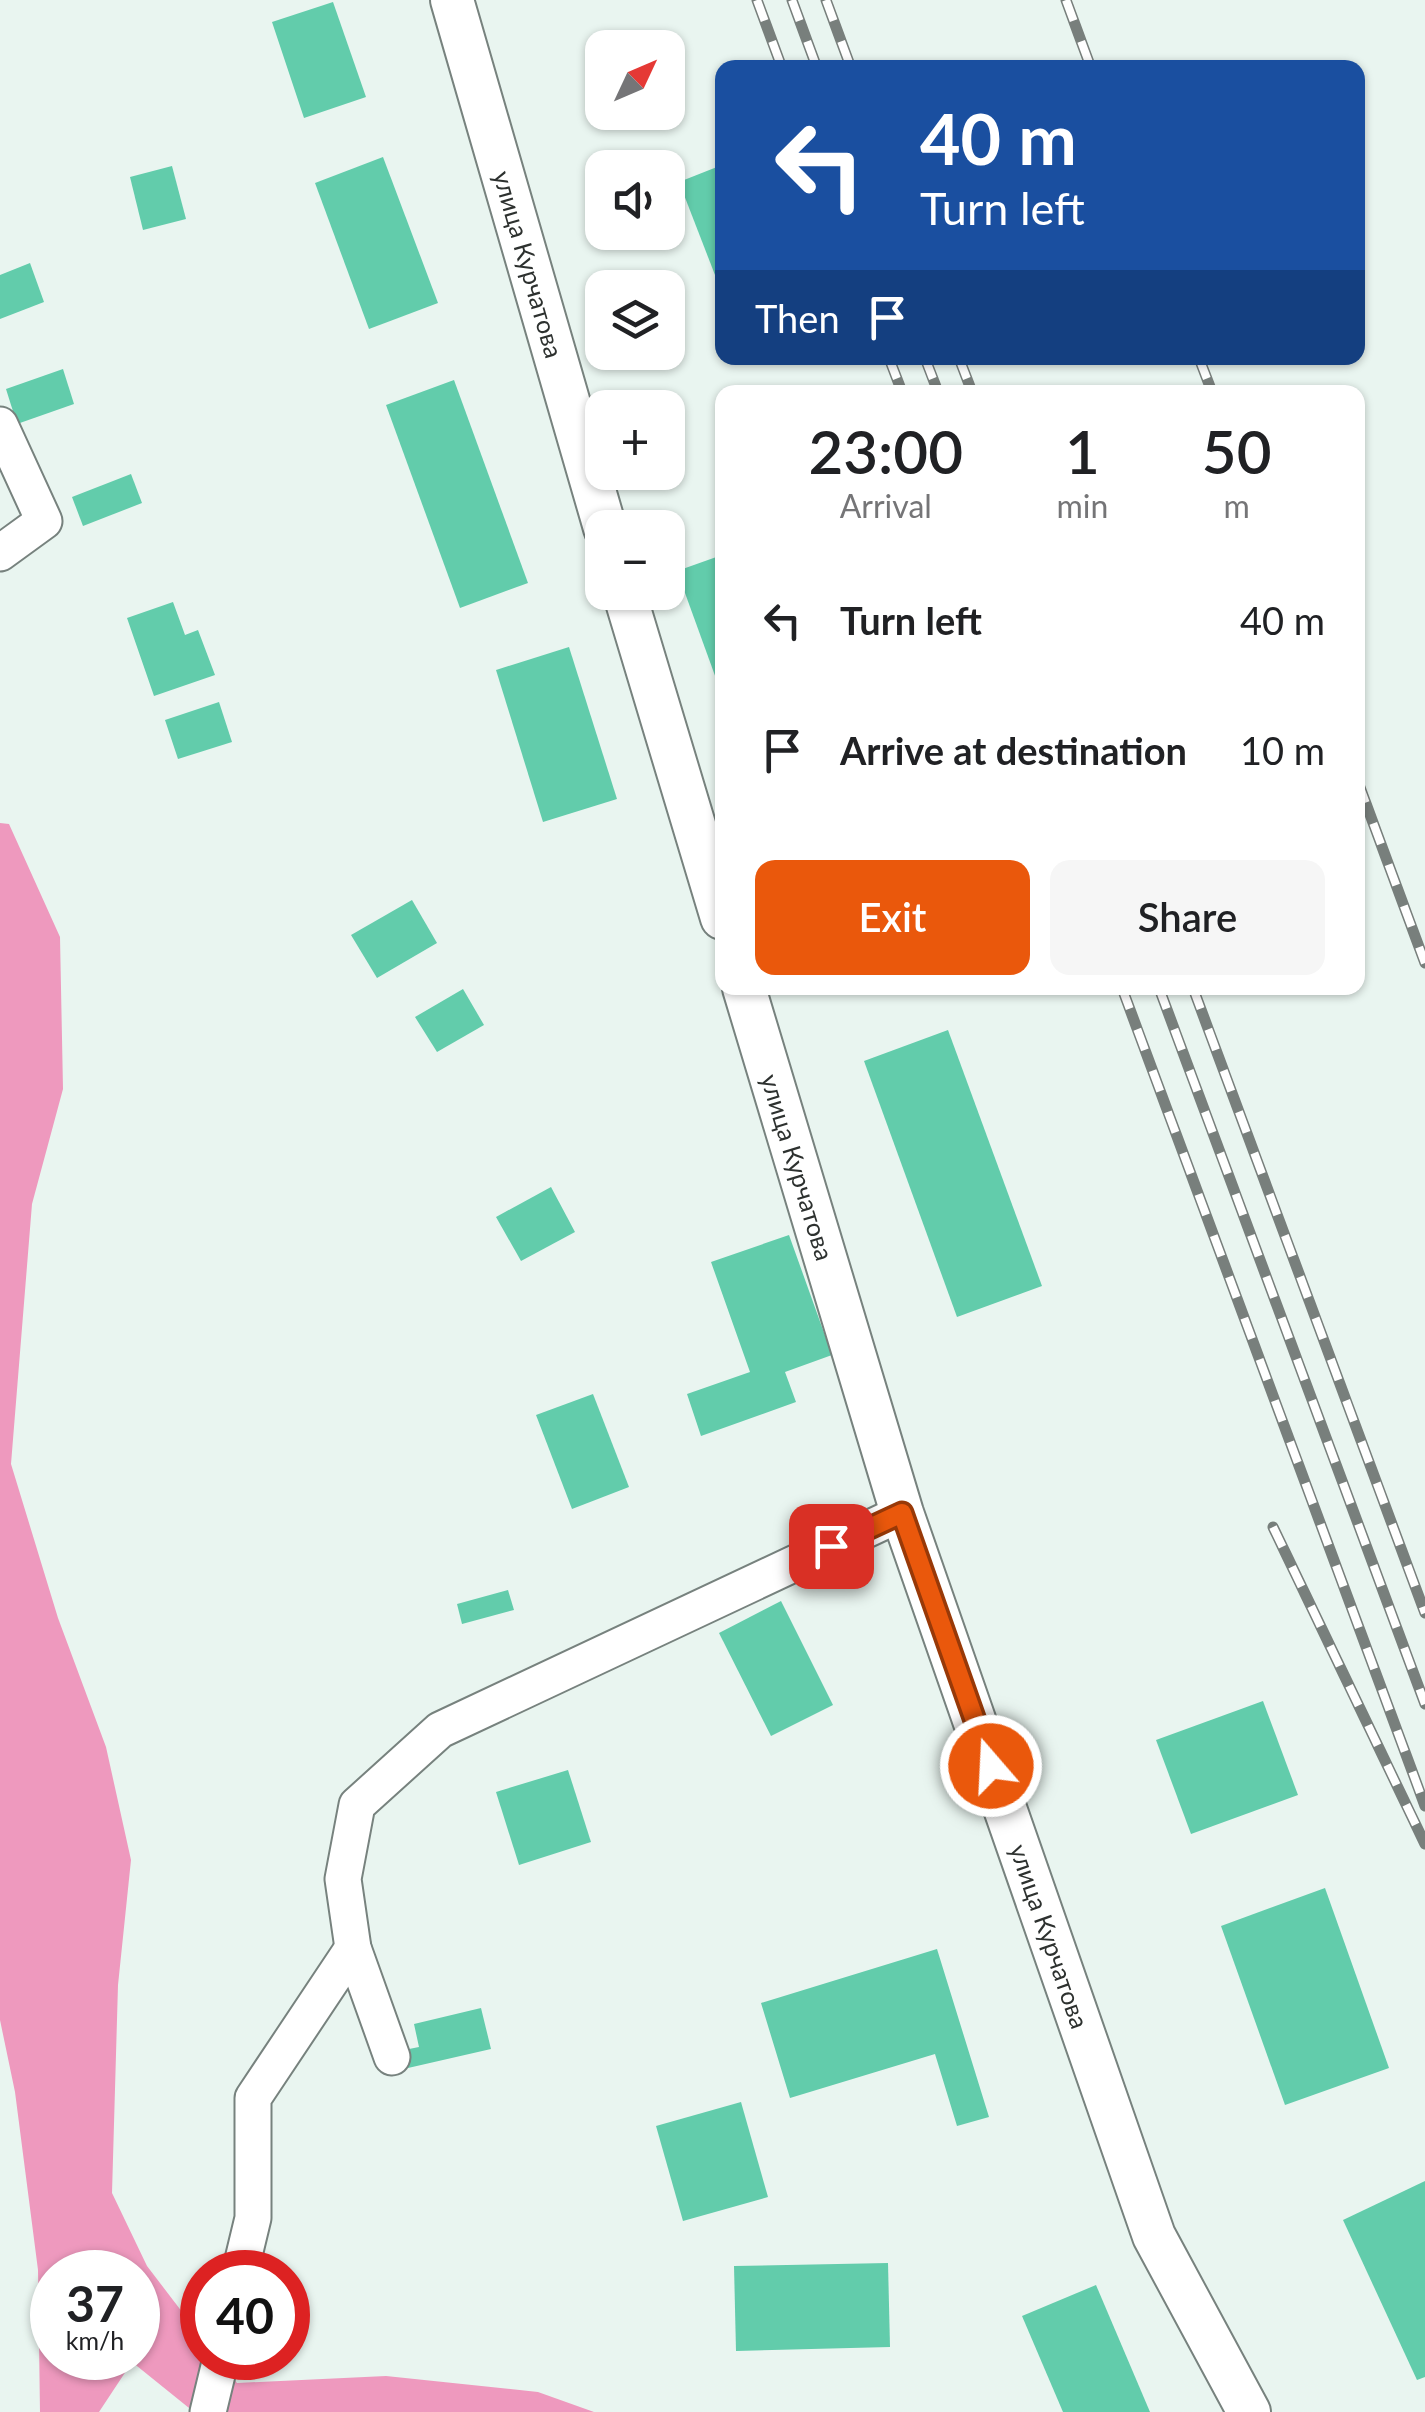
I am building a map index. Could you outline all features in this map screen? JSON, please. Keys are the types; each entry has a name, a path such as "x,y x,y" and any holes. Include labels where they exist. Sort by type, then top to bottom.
{"street":[{"name":"улица Курчатова","path":"452,0 600,510"},
{"path":"0,425 44,521 0,553"},
{"path":"629,610 715,895"},
{"name":"улица Курчатова","path":"746,995 902,1513 1154,2236 1249,2412"},
{"path":"392,2057 353,1948 343,1879 356,1805 440,1730 902,1513"},
{"path":"245,2250 253,2218 253,2098 353,1948"},
{"path":"208,2412 216,2380"}],"shaded area":[{"path":"0,823 9,824 60,937 63,1089 32,1204 11,1464 58,1618 106,1747 131,1860 118,1985 112,2193 139,2250 35,2250 15,2092 0,2020"},
{"path":"160,2283 180,2309 180,2380 237,2383 386,2376 538,2392 594,2412 194,2412 154,2380 160,2380"},
{"path":"40,2380 120,2380 99,2412 40,2412"}],"building":[{"path":"333,2 366,97 304,118 272,22"},
{"path":"383,157 438,303 369,329 315,183"},
{"path":"172,166 186,219 143,230 130,177"},
{"path":"715,168 715,275 685,198 685,180"},
{"path":"30,263 44,302 0,319 0,275"},
{"path":"63,369 74,404 17,424 6,389"},
{"path":"454,380 528,583 460,608 386,405"},
{"path":"131,474 142,503 83,526 72,497"},
{"path":"715,557 715,676 685,593 685,568"},
{"path":"173,602 185,635 198,630 215,675 154,696 127,618"},
{"path":"569,647 617,799 543,822 496,670"},
{"path":"219,702 232,742 178,759 165,720"},
{"path":"412,900 437,943 377,978 351,935"},
{"path":"463,989 484,1025 437,1052 415,1017"},
{"path":"948,1030 1042,1286 957,1317 864,1061"},
{"path":"551,1187 575,1232 521,1261 496,1217"},
{"path":"789,1235 832,1355 785,1372 796,1402 701,1436 687,1394 750,1372 711,1262"},
{"path":"593,1394 629,1487 572,1509 536,1415"},
{"path":"508,1590 514,1610 462,1624 457,1604"},
{"path":"781,1601 833,1705 771,1736 719,1633"},
{"path":"1263,1701 1298,1795 1191,1834 1156,1740"},
{"path":"568,1770 591,1842 519,1865 496,1792"},
{"path":"1325,1888 1389,2068 1285,2105 1221,1926"},
{"path":"937,1949 989,2117 957,2126 935,2054 790,2098 761,2003"},
{"path":"481,2008 491,2049 408,2068 404,2050 419,2047 414,2024"},
{"path":"741,2102 768,2197 683,2221 656,2126"},
{"path":"1425,2181 1425,2377 1417,2380 1343,2220"},
{"path":"888,2263 890,2347 736,2351 734,2266"},
{"path":"1096,2285 1150,2412 1063,2412 1022,2316"}],"railway":[{"path":"757,0 779,60"},
{"path":"792,0 814,60"},
{"path":"826,0 848,60"},
{"path":"1066,0 1088,60"},
{"path":"892,365 899,385"},
{"path":"928,365 935,385"},
{"path":"962,365 969,385"},
{"path":"1202,365 1209,385"},
{"path":"1365,801 1425,963"},
{"path":"1125,995 1425,1806"},
{"path":"1162,995 1425,1704"},
{"path":"1196,995 1425,1613"},
{"path":"1273,1527 1425,1844"}],"route":[{"path":"831,1546 902,1513 991,1766"}]}
